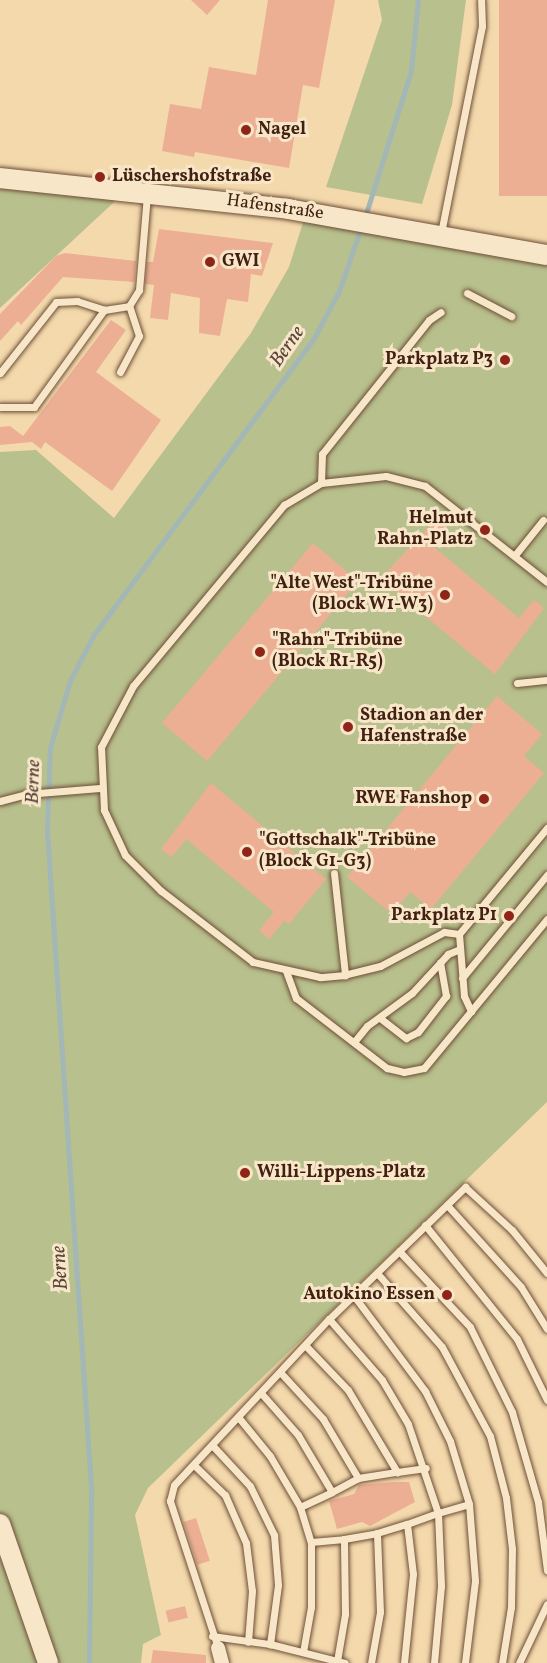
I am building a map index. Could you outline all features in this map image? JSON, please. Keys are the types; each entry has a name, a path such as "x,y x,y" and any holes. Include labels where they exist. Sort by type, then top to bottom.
{"main road":[{"name":"Hafenstraße","path":"0,178 147,192 351,219 547,255"},
{"path":"0,1524 3,1548 48,1663"}],"street":[{"path":"215,1642 222,1663"}],"lane":[{"path":"441,235 476,60 481,0"},
{"path":"0,373 56,302 77,301 104,310 129,306 139,290 147,192"},
{"path":"466,293 511,316"},
{"path":"120,372 139,336 129,306"},
{"path":"0,407 34,407 104,310"},
{"path":"321,483 322,454 429,320 441,312"},
{"path":"459,934 444,932 381,966 345,975 286,971 253,962 161,891 113,836 100,788 106,730 133,686 284,505 321,483 361,476 407,479 444,496 547,582"},
{"path":"515,555 543,520"},
{"path":"517,683 547,680"},
{"path":"0,801 26,794 100,788"},
{"path":"471,1011 462,978 459,934 547,828"},
{"path":"334,873 345,975"},
{"path":"462,978 547,875"},
{"path":"286,971 296,998 387,1068 404,1072 424,1068 547,919"},
{"path":"354,1042 440,963 460,949"},
{"path":"380,1018 406,1038 418,1032 446,996 440,963"},
{"path":"344,1539 345,1614 341,1662 270,1644 248,1641 215,1642 170,1501 174,1485 195,1466 329,1318 465,1187 512,1230 547,1273"},
{"path":"447,1205 521,1287 547,1329"},
{"path":"425,1225 517,1339 547,1400"},
{"path":"399,1251 470,1327 512,1412 538,1502 547,1570"},
{"path":"377,1273 442,1347 490,1436 506,1498 512,1549 511,1607 502,1663"},
{"path":"354,1296 425,1391 454,1451 469,1504 475,1581 465,1663"},
{"path":"329,1318 382,1380 426,1468 438,1513 441,1586 434,1663"},
{"path":"305,1345 348,1390 397,1472"},
{"path":"280,1372 323,1419 358,1478"},
{"path":"261,1393 298,1435 332,1492"},
{"path":"239,1418 275,1464 300,1507 311,1542 311,1607 303,1652"},
{"path":"212,1445 250,1486 274,1535 278,1585 270,1644"},
{"path":"195,1466 225,1495 246,1543 252,1591 248,1641"},
{"path":"300,1507 358,1478 426,1468"},
{"path":"311,1542 377,1533 469,1504"},
{"path":"404,1663 412,1574 407,1524"},
{"path":"371,1663 380,1612 377,1533"},
{"path":"519,1663 547,1604"}],"green space":[{"path":"378,0 466,0 452,105 422,204 326,187 382,20"},
{"path":"0,186 21,191 126,191 0,308"},
{"path":"306,213 547,258 547,1102 148,1488 135,1515 161,1635 143,1644 141,1663 49,1663 0,1520 0,452 36,450 114,518 251,333 289,267"},
{"path":"0,1553 40,1663 0,1663"}],"building":[{"path":"191,0 220,0 207,15"},
{"path":"268,0 335,0 319,88 303,85 289,168 195,152 194,157 162,151 170,104 201,109 209,67 256,75"},
{"path":"499,0 547,0 547,196 499,196"},
{"name":"GWI","path":"159,229 273,243 262,276 251,274 248,302 227,299 220,336 199,333 200,298 171,293 168,320 150,318 154,285 145,284 147,262 153,262"},
{"path":"65,253 136,261 134,282 63,277 21,325 18,321 0,341 0,314 56,256"},
{"path":"111,320 126,330 96,372 161,420 112,491 45,442 41,449 32,442 0,445 0,427 10,426 23,436"},
{"name":"\"Alte West\"-Tribüne (Block W1-W3)","path":"436,519 446,527 431,545 519,618 534,600 544,608 495,674 380,579"},
{"name":"\"Rahn\"-Tribüne (Block R1-R5)","path":"313,543 358,581 207,761 162,723"},
{"path":"497,696 542,734 524,756 544,773 431,909 410,892 392,914 347,877"},
{"name":"\"Gottschalk\"-Tribüne (Block G1-G3)","path":"211,783 326,879 289,924 284,921 269,939 259,930 274,912 187,839 171,857 161,849"},
{"path":"409,1482 415,1502 370,1526 362,1522 337,1529 329,1501 354,1494 359,1485"},
{"path":"196,1518 210,1561 198,1565 184,1522"},
{"path":"185,1606 188,1618 168,1622 166,1611"},
{"path":"153,1650 206,1655 206,1663 151,1663"}],"waterway":[{"name":"Berne","path":"365,217 411,71 418,0"},
{"name":"Berne","path":"89,1663 91,1487 47,832 50,748 70,681 93,636 313,340 339,291 361,228"}],"place":[{"name":"Nagel","path":"246,130"},
{"name":"Lüschershofstraße","path":"100,177"},
{"name":"GWI","path":"210,262"},
{"name":"Parkplatz P3","path":"505,360"},
{"name":"Helmut Rahn-Platz","path":"485,530"},
{"name":"\"Alte West\"-Tribüne (Block W1-W3)","path":"445,595"},
{"name":"\"Rahn\"-Tribüne (Block R1-R5)","path":"260,652"},
{"name":"Stadion an der Hafenstraße","path":"348,727"},
{"name":"RWE Fanshop","path":"484,799"},
{"name":"\"Gottschalk\"-Tribüne (Block G1-G3)","path":"247,852"},
{"name":"Parkplatz P1","path":"509,916"},
{"name":"Willi-Lippens-Platz","path":"245,1173"},
{"name":"Autokino Essen","path":"447,1295"}]}
